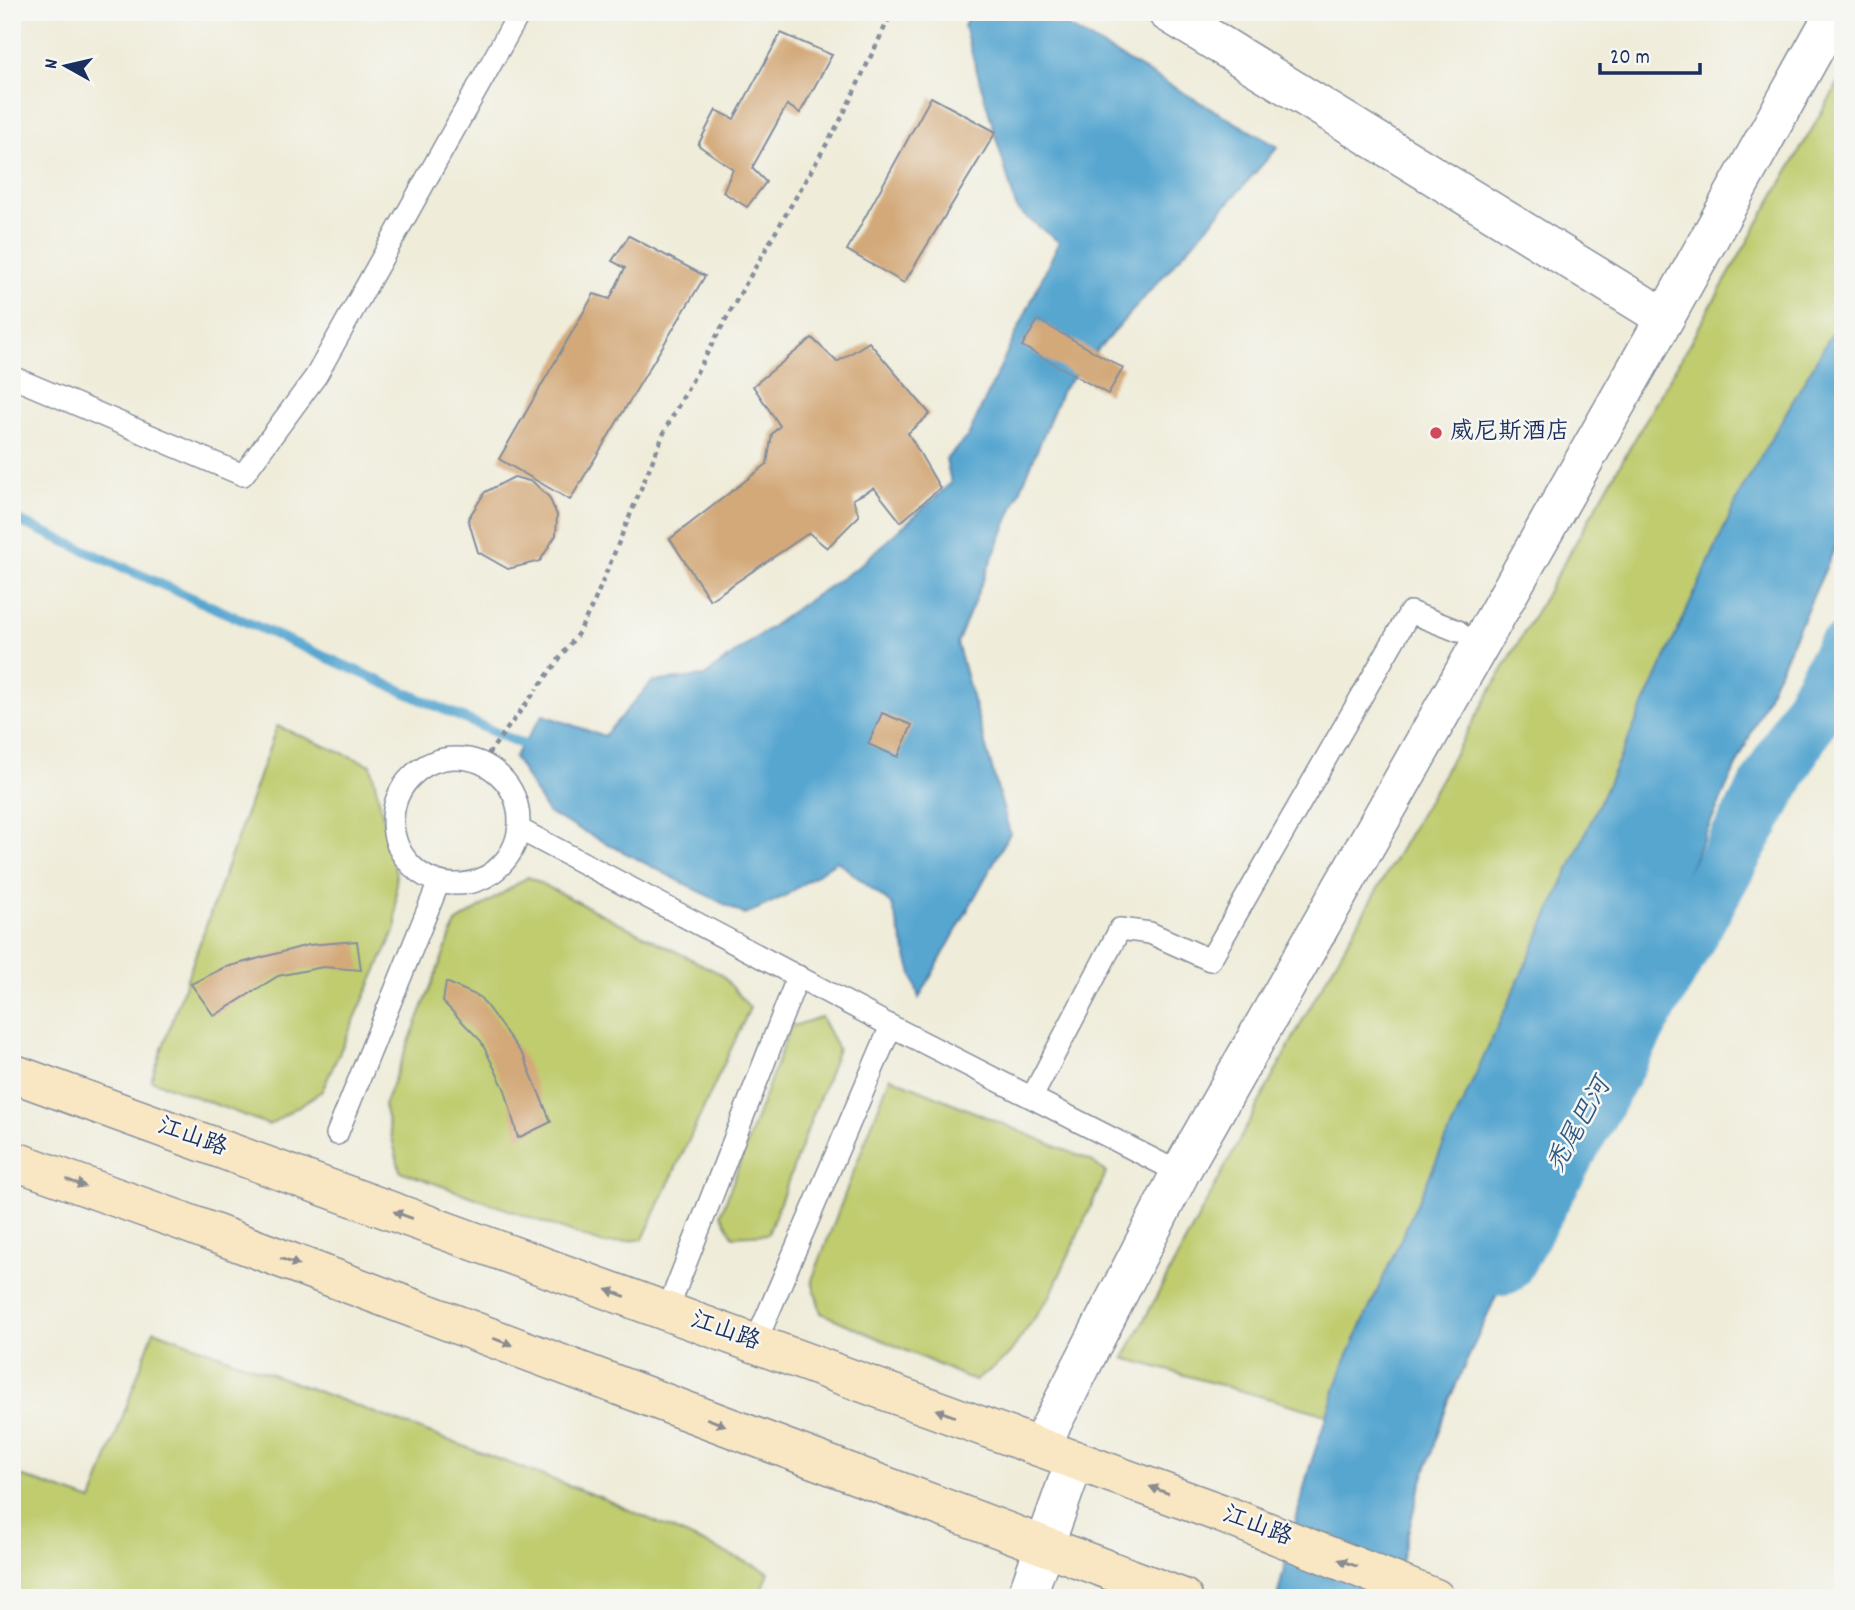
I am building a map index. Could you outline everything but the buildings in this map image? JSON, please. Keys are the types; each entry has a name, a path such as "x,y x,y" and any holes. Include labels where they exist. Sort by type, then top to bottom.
{"main road":[{"name":"江山路","path":"12,1073 1223,1514 1424,1593"},
{"path":"12,1160 192,1225 1180,1597"}],"street":[{"path":"1026,1598 1045,1546 1058,1454 1180,1173 1835,12"},
{"path":"1189,18 1664,318"}],"lane":[{"path":"12,377 243,475 316,376 520,12"},
{"path":"1032,1097 1120,929 1150,933 1210,960 1410,612 1458,631"},
{"path":"462,757 482,762 499,774 512,789 518,809 519,830 513,850 499,867 482,879 461,884 439,882 421,873 406,859 396,840 393,820 397,799 407,781 422,767 441,759 462,757"},
{"path":"519,830 891,1026 1180,1173"},
{"path":"337,1134 439,882"},
{"path":"667,1311 798,976"},
{"path":"755,1344 891,1026"}],"path":[{"path":"482,762 579,632 596,600 666,428 841,119 892,12"}],"green space":[{"path":"1843,75 1843,481 1331,1416 1124,1358 1306,1014"},
{"path":"277,726 371,765 396,874 396,928 322,1091 269,1125 151,1080"},
{"path":"528,877 721,974 750,1008 643,1239 604,1244 400,1171 384,1105 456,923"},
{"path":"821,1017 838,1049 768,1234 733,1236 721,1214 790,1027"},
{"path":"890,1077 1092,1161 1106,1173 1050,1296 1007,1357 975,1381 821,1313 812,1280"},
{"path":"154,1330 602,1498 769,1572 759,1598 12,1598 12,1473 92,1501"}],"water":[{"path":"971,12 1043,12 1278,147 1062,390 957,643 1010,833 919,998 892,905 837,861 785,896 745,915 548,813 514,757 543,715 604,736 652,682 704,676 858,567 951,483 946,459 968,436 1059,242 1017,210 964,26"},
{"path":"1843,314 1843,530 1449,1400 1417,1497 1392,1598 1277,1598 1308,1472 1343,1366 1742,489"}],"waterway":[{"path":"12,518 533,749"},
{"name":"秃尾巴河","path":"1503,1265 1843,654"}],"place":[{"name":"威尼斯酒店","path":"1436,433"}]}
